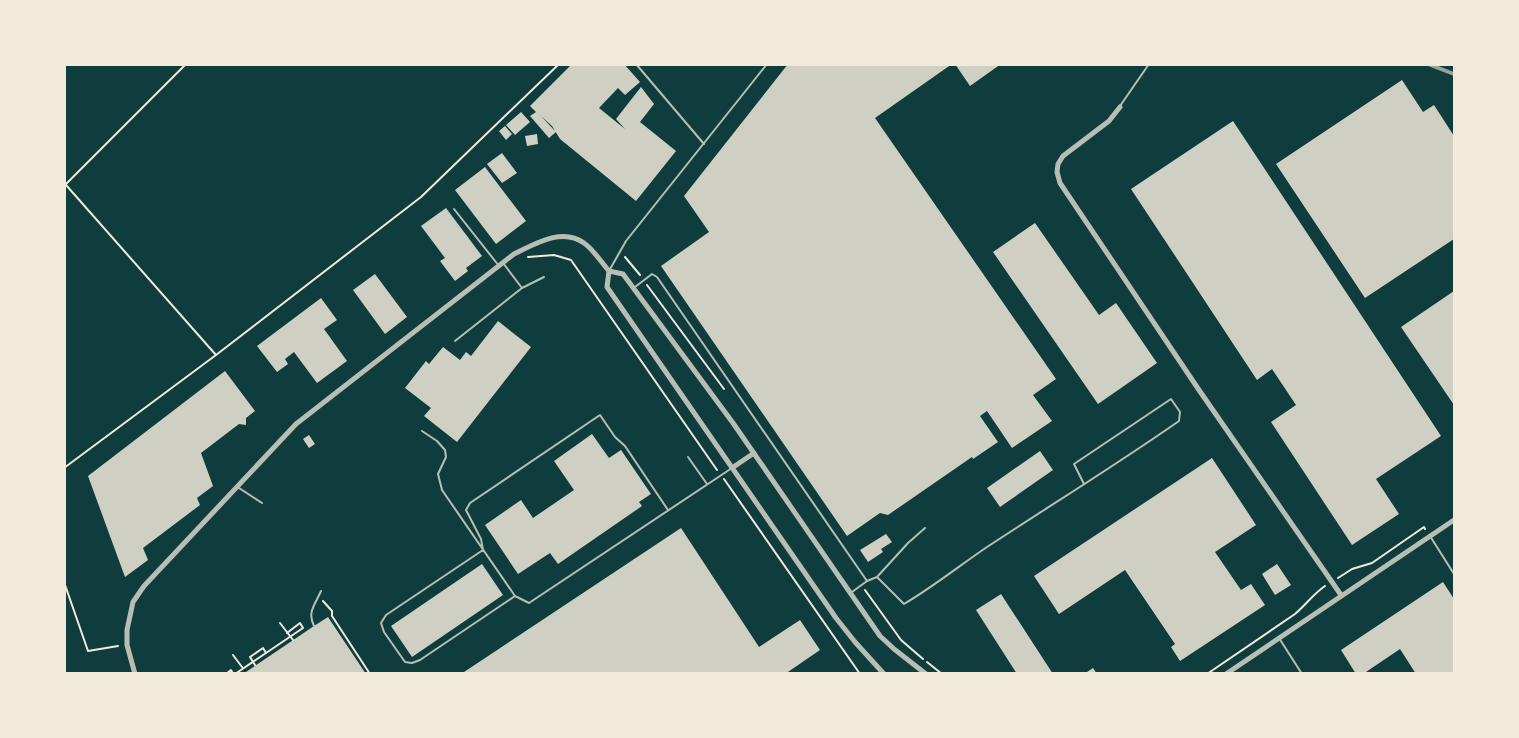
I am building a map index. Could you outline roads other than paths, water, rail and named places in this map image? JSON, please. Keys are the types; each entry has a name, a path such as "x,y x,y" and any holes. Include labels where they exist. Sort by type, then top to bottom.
{"street":[{"path":"1120,106 1109,121 1063,156 1057,171 1060,183 1199,390 1341,595"},
{"path":"135,674 127,645 129,614 139,594 296,424 514,254 540,242 565,235 584,243 609,271 623,274 753,453 880,636 894,650 926,674"},
{"path":"609,271 607,286 836,618 884,674"},
{"path":"732,468 753,453"},
{"path":"1226,674 1455,520"}],"lane":[{"path":"636,64 704,144"},
{"path":"609,271 626,242 767,64"},
{"path":"1120,106 1149,64"},
{"path":"454,209 522,288"},
{"path":"634,288 652,274 657,277 867,581"},
{"path":"455,341 522,288 544,277"},
{"path":"877,577 904,604 1179,421 1180,412 1171,399 1074,464 1084,484"},
{"path":"483,549 481,539 466,510 470,503 600,415 615,437 625,446 668,510"},
{"path":"422,431 437,441 445,450 446,457 438,474 442,490 515,596 529,603 732,468"},
{"path":"688,457 707,484"},
{"path":"237,486 262,503"},
{"path":"849,593 877,577 925,528"},
{"path":"1430,536 1455,574"},
{"path":"483,549 386,615 381,623 384,632 405,662 412,663 420,660 515,596"},
{"path":"314,626 310,618 310,611 321,591"},
{"path":"1279,638 1302,674"}],"railway":[{"path":"1428,64 1454,74"}]}
